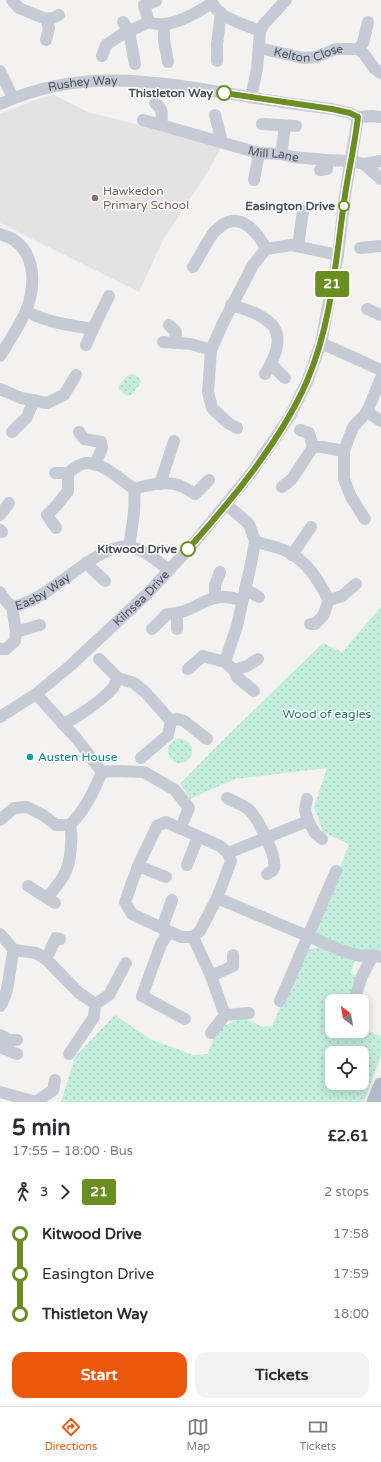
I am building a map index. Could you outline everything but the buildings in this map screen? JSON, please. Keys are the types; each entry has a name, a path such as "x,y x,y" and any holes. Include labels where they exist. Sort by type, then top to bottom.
{"main road":[{"path":"374,1102 381,1085"}],"street":[{"path":"12,0 19,8 46,19 59,15"},
{"path":"251,97 257,69 260,31 264,24 286,0"},
{"path":"149,22 144,5 156,2"},
{"path":"102,47 121,35 149,22 156,25 164,25 191,15 211,2 221,13 260,31"},
{"path":"217,61 217,44 221,13"},
{"path":"46,19 49,28 46,40"},
{"path":"123,22 129,32 135,64"},
{"name":"Kelton Close","path":"358,49 363,43 368,22"},
{"path":"164,25 164,40 168,62"},
{"name":"Kelton Close","path":"259,48 303,58 316,57 336,49 358,49 364,54 374,68 381,73"},
{"path":"0,71 13,98"},
{"name":"Rushey Way","path":"0,104 13,98 58,84 104,79 153,82 332,109 350,113 358,117 381,117"},
{"path":"155,103 159,106 162,112 161,125"},
{"path":"215,115 222,142"},
{"name":"Kilnsea Drive","path":"0,717 36,694 71,665 148,593 252,472 290,416 307,382 321,343 338,254 350,161 358,117"},
{"name":"Mill Lane","path":"143,120 259,153 281,154 324,165 350,161 364,164 381,162"},
{"path":"262,124 291,126 281,154"},
{"path":"254,180 259,153"},
{"name":"Mill Lane","path":"364,164 381,179"},
{"path":"298,246 303,211"},
{"path":"199,263 214,231 226,222 241,222 250,227 260,237 266,249"},
{"path":"0,234 14,240 29,260 32,270 31,288 26,311 4,339 0,356"},
{"path":"230,428 212,408 208,392 211,350 253,265 266,249 291,245 338,254"},
{"path":"86,345 109,296"},
{"path":"232,305 260,314 275,328 278,337 277,350 268,369 285,378"},
{"path":"367,309 381,315"},
{"path":"26,311 56,324 93,329"},
{"path":"169,325 176,332 169,343 191,344 211,350"},
{"path":"321,343 381,370"},
{"path":"0,389 20,398 46,403 64,395 76,376"},
{"path":"365,519 351,497 344,479 344,451 353,427 367,412 381,378"},
{"path":"12,432 27,417 34,400"},
{"path":"367,412 381,421"},
{"path":"291,484 313,447 308,429"},
{"path":"78,432 84,439 101,442 102,448 96,464"},
{"path":"160,484 174,441"},
{"path":"313,447 322,446 344,451"},
{"path":"55,473 68,473 76,466 86,463 96,464 108,470 134,489 170,483 180,486 193,498 209,480"},
{"path":"56,528 47,515 58,505 68,490 68,473"},
{"path":"134,489 135,500 129,546 138,548 169,570"},
{"path":"0,515 9,503"},
{"path":"226,504 249,524 254,541 248,600 237,626 229,666 237,677 254,691"},
{"path":"292,554 311,527"},
{"path":"254,541 292,554 308,567 318,580 329,600 323,616 315,624 310,624"},
{"name":"Easby Way","path":"0,592 6,601 12,606 18,606 36,599 101,552 129,546"},
{"path":"86,563 105,581"},
{"path":"215,598 216,585 220,572"},
{"path":"329,600 342,596 356,584"},
{"path":"152,628 167,614 177,614 215,598 230,597 248,600"},
{"path":"12,606 18,641"},
{"path":"177,614 177,630"},
{"path":"0,649 6,649 40,625"},
{"path":"188,669 203,656 229,666 247,666 258,659"},
{"path":"99,660 118,678 134,683 145,692 171,722"},
{"path":"63,724 74,719 100,699 113,688 118,678"},
{"path":"36,694 77,740 102,772"},
{"path":"171,722 177,719 184,720 208,739"},
{"path":"141,758 168,735 171,722"},
{"path":"102,772 144,772 175,790 193,810 184,820"},
{"path":"0,820 14,808 27,807 43,815 56,825 70,825 77,818 95,789 102,772"},
{"path":"227,798 249,809 258,820 273,857 274,867 272,871 267,874"},
{"path":"307,799 305,810 308,821 315,833 322,839"},
{"path":"228,853 308,821"},
{"path":"166,822 198,837 220,846 228,853 231,861 217,898 200,931 193,937 181,937 132,914 125,902 138,866 157,826 166,822"},
{"path":"28,886 51,901 65,874 69,858 73,834 70,825"},
{"path":"187,865 198,837"},
{"path":"138,866 166,877"},
{"path":"280,1001 336,871"},
{"path":"217,898 308,935 342,951 360,956 377,956"},
{"path":"172,900 162,944 136,994 185,1019"},
{"path":"0,934 14,950 36,953 46,959 78,992 95,1004"},
{"path":"46,959 56,937"},
{"path":"193,937 211,976 225,1015"},
{"path":"0,1006 3,1002 4,984 14,950"},
{"path":"211,976 233,966 233,955"},
{"path":"355,994 358,974 377,956"},
{"path":"95,1004 109,995 126,963"},
{"path":"69,1054 94,1017 95,1004"},
{"path":"211,1033 225,1015 249,1013"},
{"path":"0,1035 9,1040 17,1040"},
{"path":"0,1047 17,1054"},
{"path":"0,1092 36,1102 53,1090 55,1080"}],"shaded area":[{"name":"Hawkedon Primary School","path":"54,95 88,112 222,146 207,173 163,240 139,292 0,223 0,114 35,100"}],"green space":[{"path":"130,374 137,376 141,382 133,394 127,396 119,390 118,387"},
{"name":"Wood of eagles","path":"381,607 381,950 376,949 353,952 315,934 349,844 323,832 314,807 327,768 235,779 190,799 180,784 323,643 342,652"},
{"path":"180,739 188,743 192,751 188,759 180,763 172,759 168,751 172,743"},
{"path":"321,947 355,960 351,973 358,978 352,994 325,994 325,1038 369,1038 369,1032 381,1036 381,1056 369,1088 369,1046 325,1046 325,1090 368,1090 364,1102 61,1102 75,1057 115,1015 150,1039 193,1055 208,1054 219,1030 235,1021 244,1018 263,1027 272,1026 305,951"}],"bus line":[{"name":"21","path":"188,549 252,472 290,416 307,382 321,343 330,301 340,242 350,161 356,136 358,117 350,113 332,109 224,93"}],"place":[{"name":"Thistleton Way","path":"224,93"},
{"name":"Hawkedon Primary School","path":"95,198"},
{"name":"Easington Drive","path":"344,206"},
{"name":"Kitwood Drive","path":"188,549"},
{"name":"Austen House","path":"30,757"}]}
